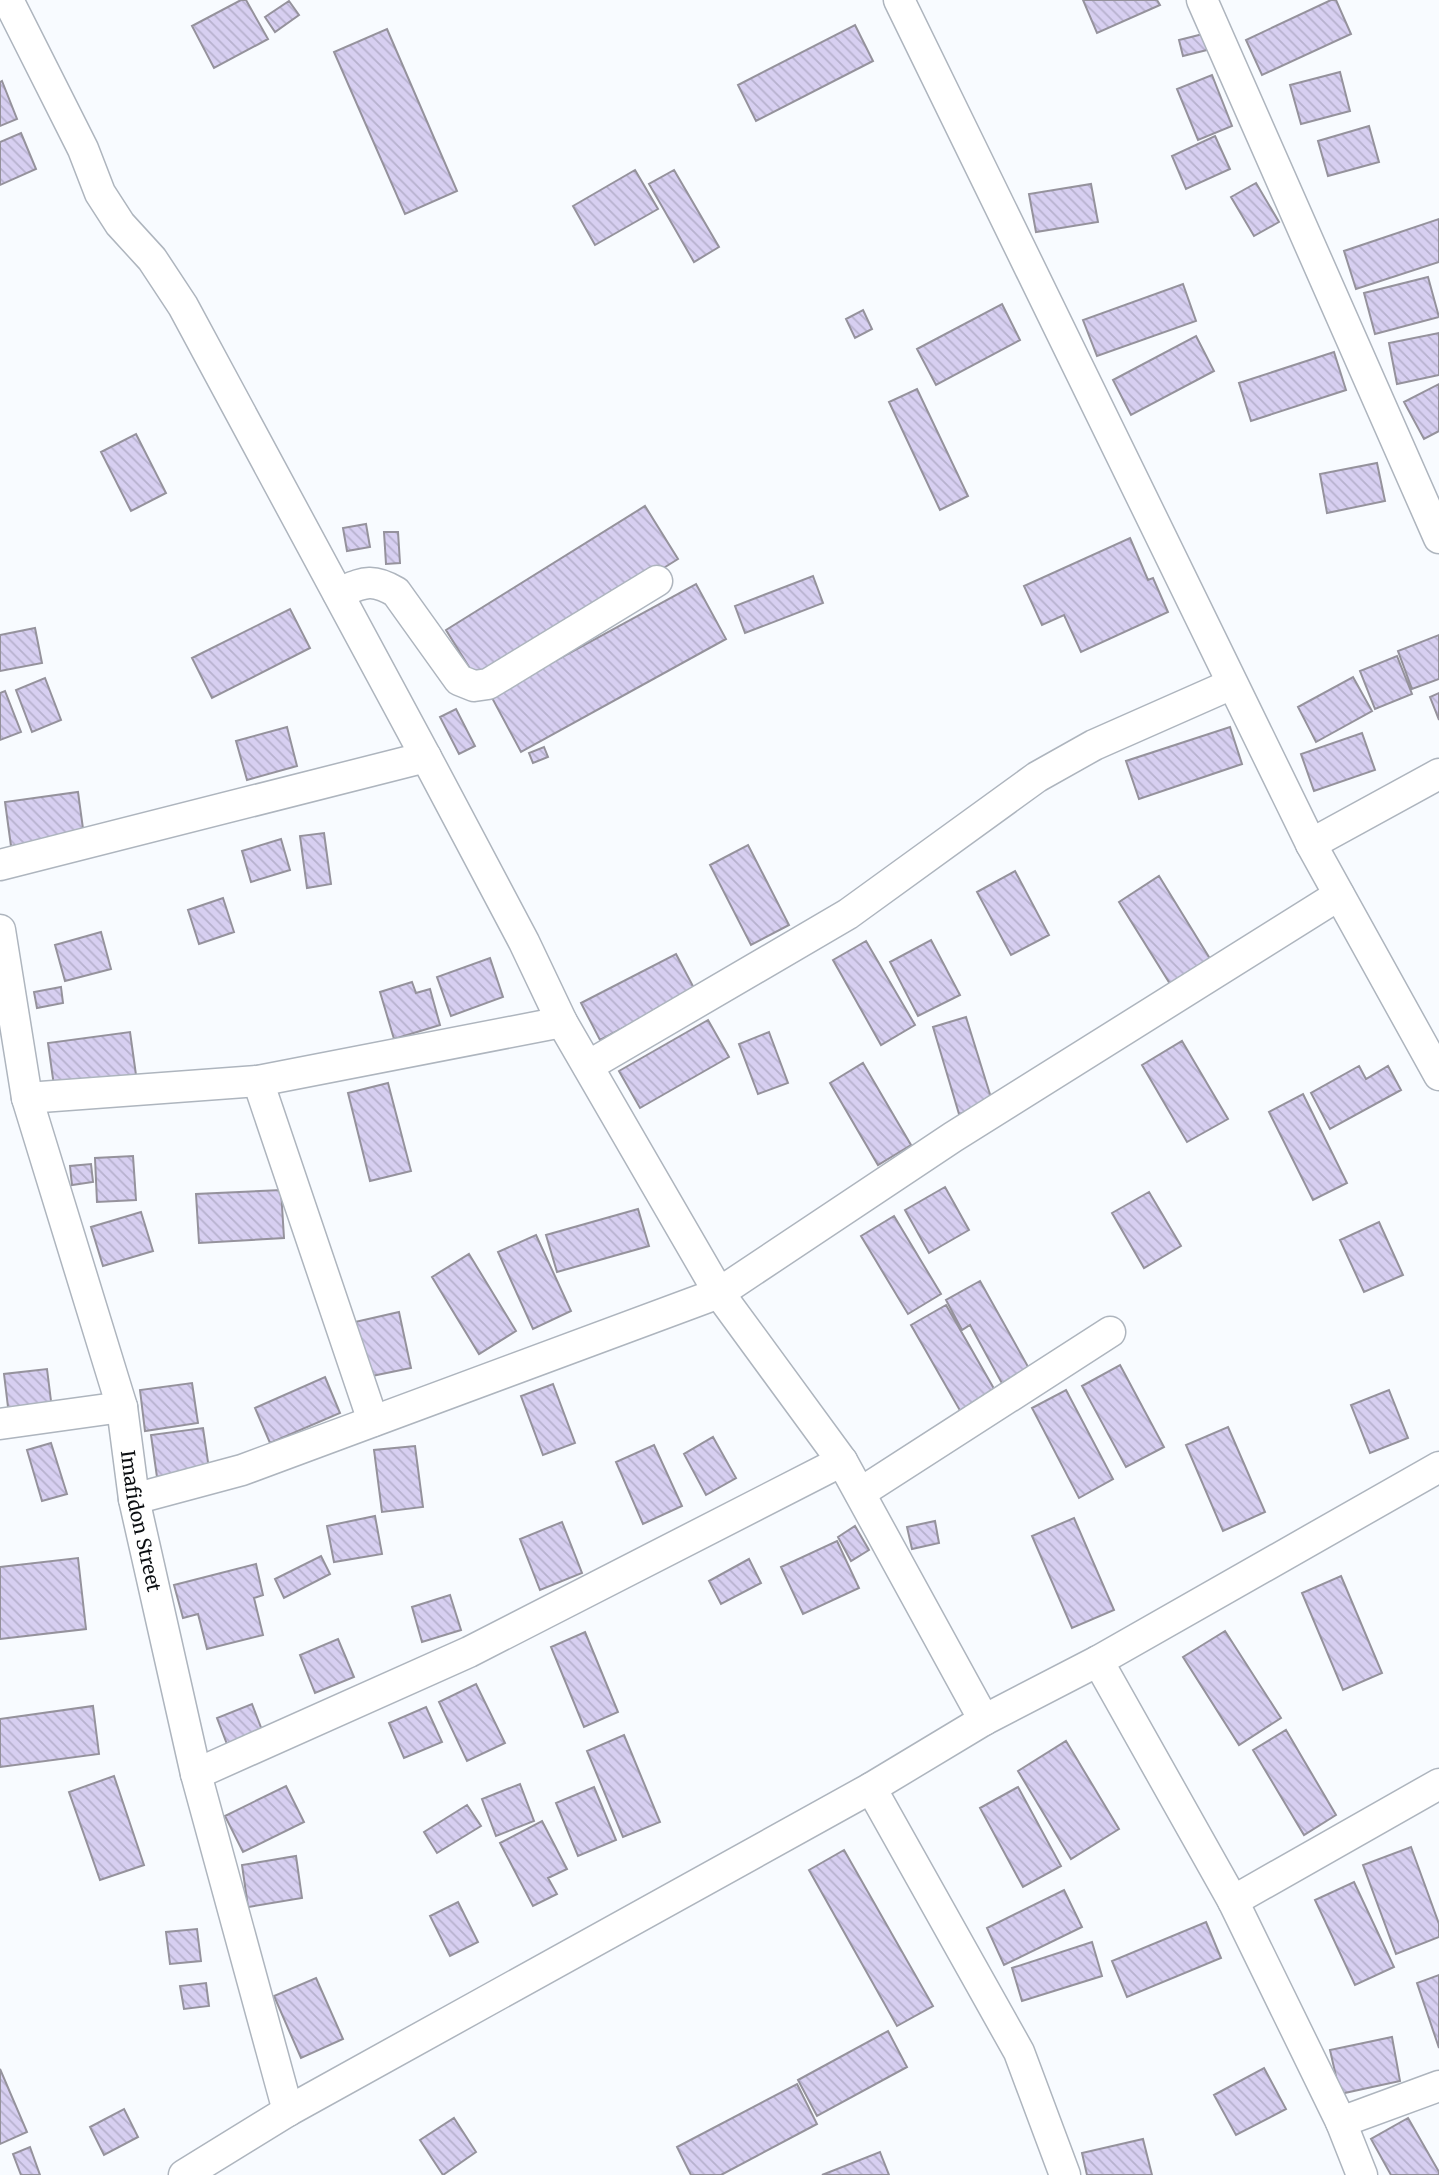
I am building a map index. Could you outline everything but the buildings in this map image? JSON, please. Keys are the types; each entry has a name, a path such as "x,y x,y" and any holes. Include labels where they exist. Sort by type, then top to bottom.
{"street":[{"path":"8,0 83,149 100,193 121,224 152,259 183,306 524,942 562,1022 719,1293 842,1461 984,1720"},
{"path":"899,0 1311,845 1439,1075"},
{"path":"1202,0 1439,538"},
{"path":"338,593 366,582 382,584 396,593 459,680 474,686 488,684 657,581"},
{"path":"588,1066 848,914 1037,777 1094,746 1233,684"},
{"path":"0,865 426,757"},
{"path":"1311,845 1439,774"},
{"path":"134,1499 242,1470 719,1293 953,1137 1339,895"},
{"name":"Imafidon Street","path":"1,938 27,1098 122,1407 134,1499 196,1774 288,2111"},
{"path":"27,1098 258,1081 562,1022"},
{"path":"258,1081 373,1421"},
{"path":"860,1493 1110,1332"},
{"path":"0,1424 122,1407"},
{"path":"196,1774 469,1652 842,1461"},
{"path":"187,2174 288,2111 871,1788 984,1720 1098,1661 1439,1467"},
{"path":"1098,1661 1233,1901 1341,2122 1362,2175"},
{"path":"1233,1901 1439,1784"},
{"path":"871,1788 1019,2052 1065,2175"},
{"path":"1341,2122 1439,2085"}]}
